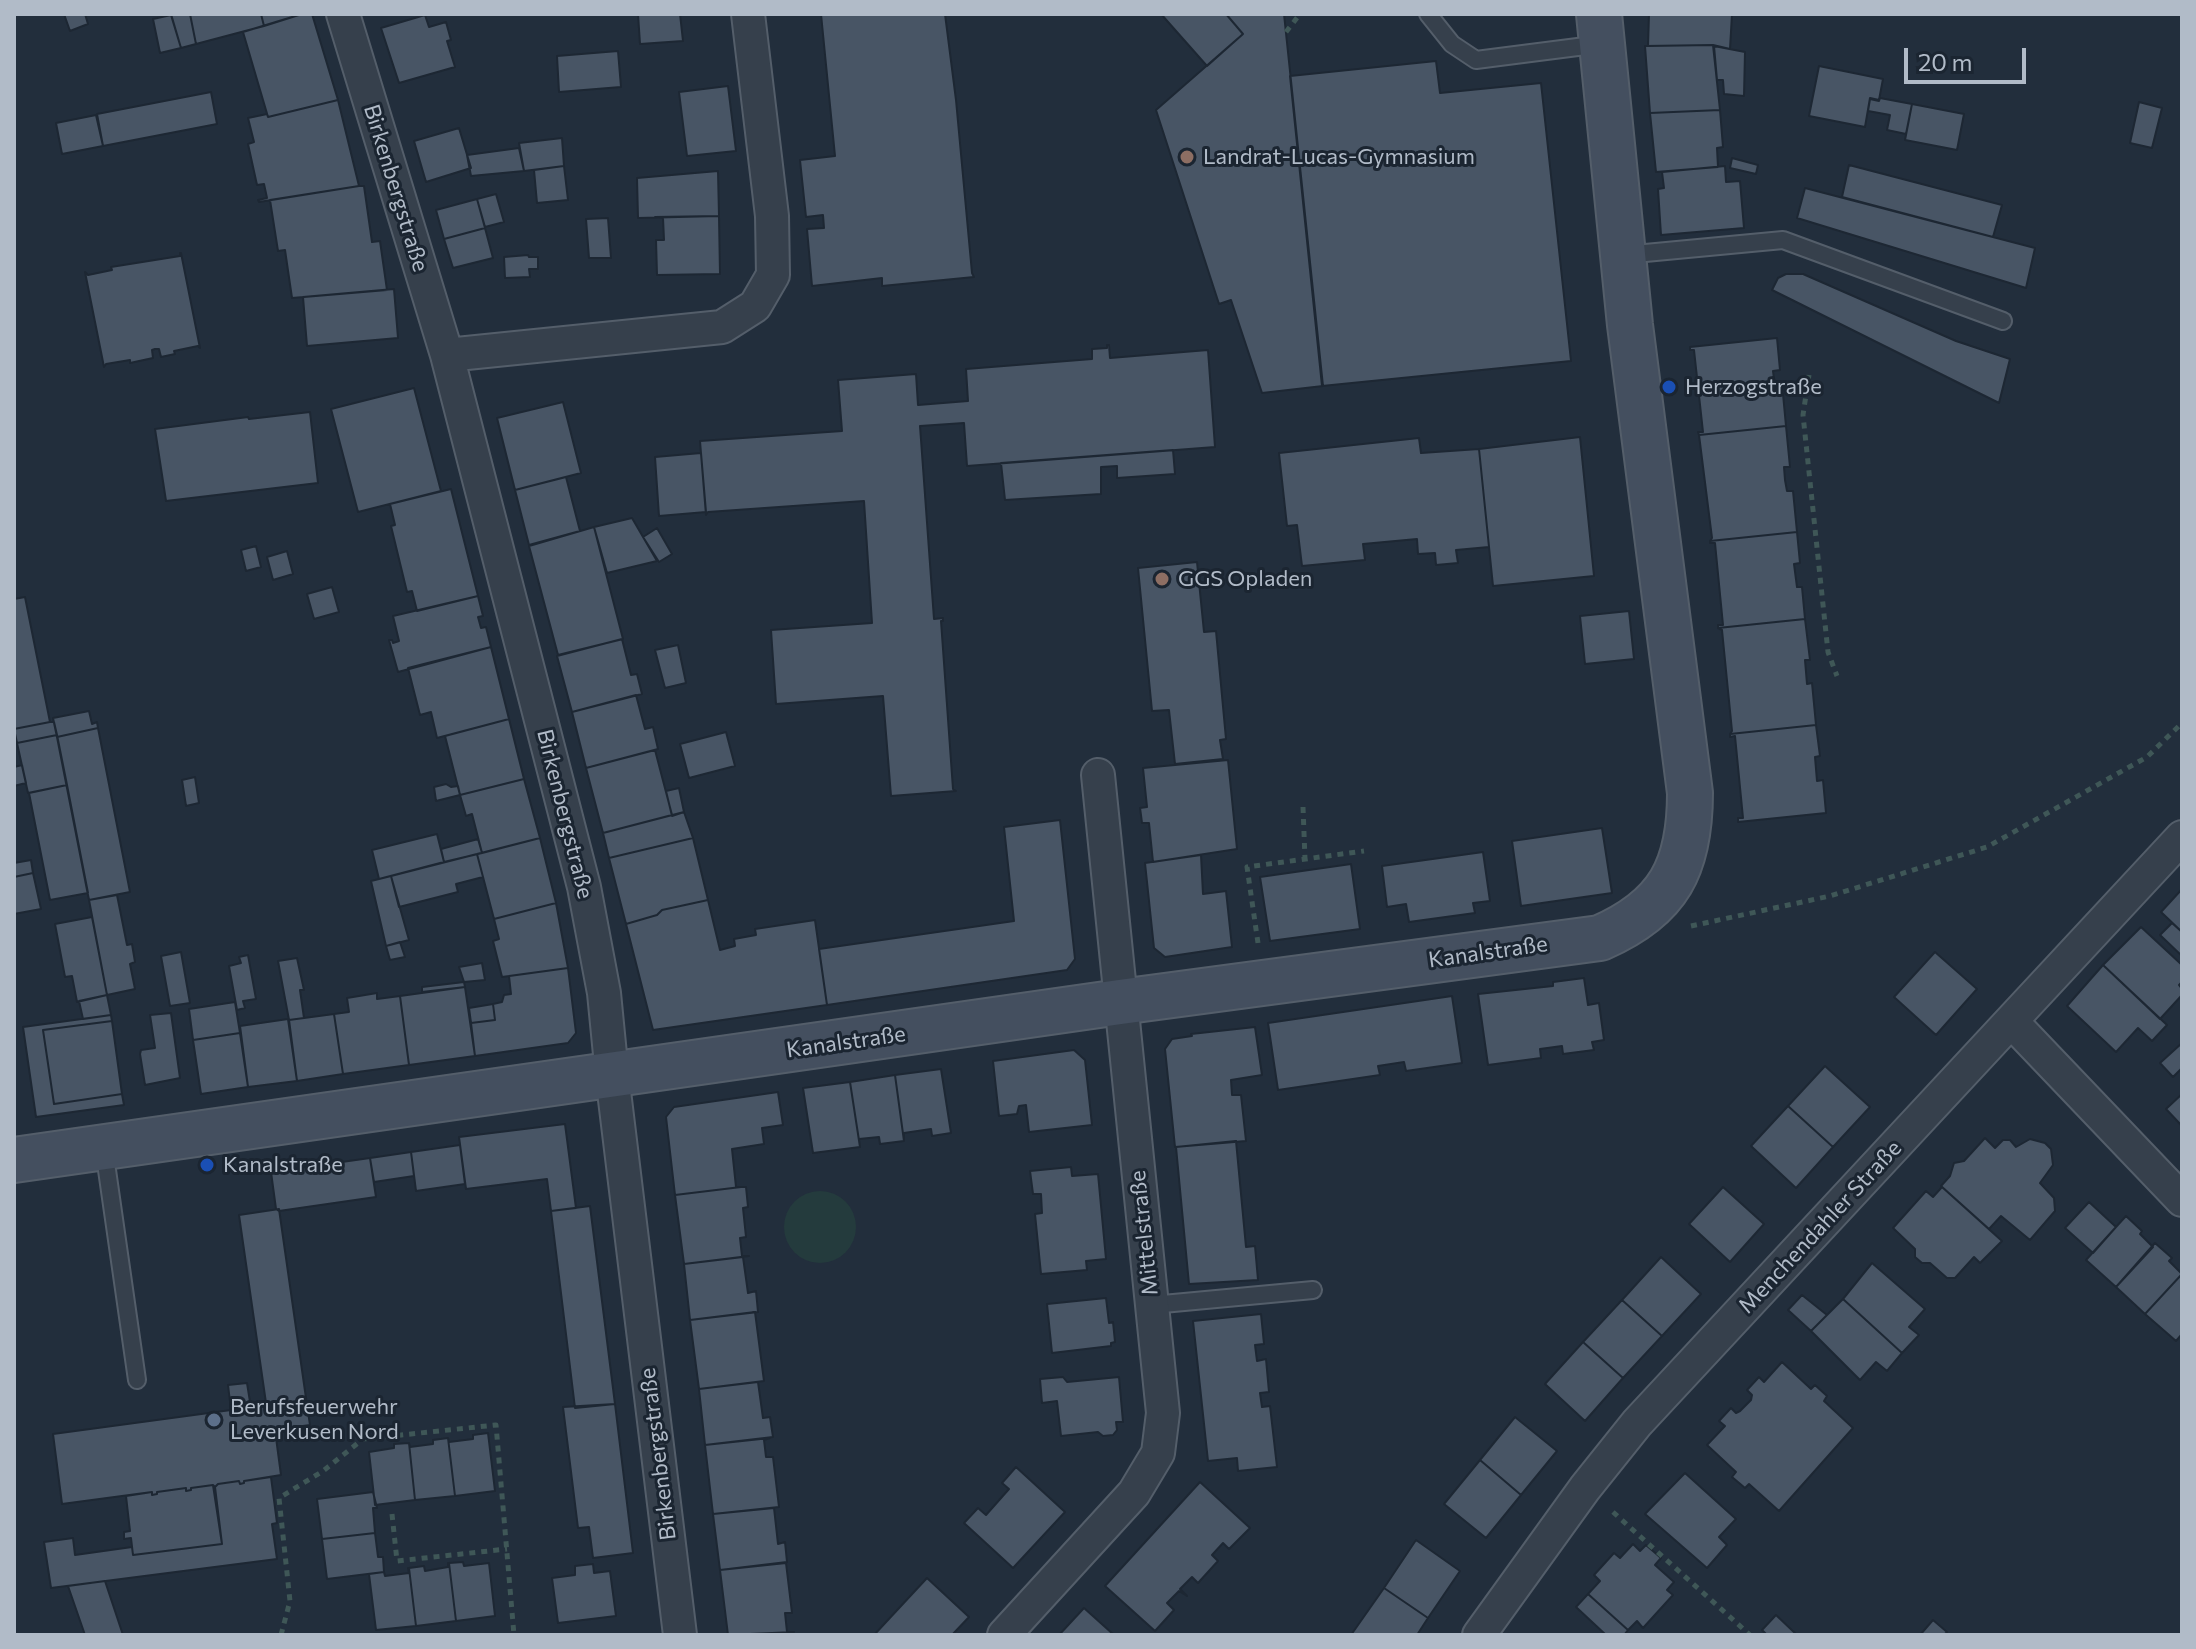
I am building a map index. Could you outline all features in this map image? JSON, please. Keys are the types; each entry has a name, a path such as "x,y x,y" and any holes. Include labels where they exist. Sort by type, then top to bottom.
{"street":[{"name":"Birkenbergstraße","path":"343,14 447,355 584,887 604,993 680,1635"},
{"path":"447,355 722,327 755,306 773,275 772,216 748,14"},
{"path":"1601,29 1641,423 1690,793 1690,823 1683,853 1668,888 1652,908 1629,925"},
{"name":"Mittelstraße","path":"1004,1635 1134,1493 1158,1453 1163,1413 1098,775"},
{"name":"Menchendahler Straße","path":"1479,1635 1585,1488 1637,1423 2182,837"},
{"name":"Kanalstraße","path":"14,1160 1120,1002 1600,938 1629,925"},
{"path":"2012,1022 2182,1200"}],"lane":[{"path":"1428,14 1452,44 1476,60 1601,29"},
{"path":"1624,255 1783,240 2003,321"},
{"path":"104,1148 137,1380"},
{"path":"1152,1305 1313,1290"}],"path":[{"path":"1286,32 1300,14"},
{"path":"1809,375 1803,415 1828,652 1837,676"},
{"path":"1629,925 1700,926 1830,896 1987,847 2147,757 2182,723"},
{"path":"1303,807 1305,859"},
{"path":"1264,983 1247,867 1364,851"},
{"path":"281,1635 290,1601 279,1498 323,1471 363,1439 496,1425 514,1635"},
{"path":"1585,1488 1750,1635"},
{"path":"392,1514 397,1561 507,1549"}],"green space":[{"path":"820,1191 840,1197 850,1207 856,1227 850,1247 840,1257 820,1263 800,1257 790,1247 784,1227 790,1207 800,1197"}],"building":[{"path":"64,14 85,14 88,24 70,31"},
{"path":"171,14 190,14 196,44 181,48"},
{"path":"190,14 261,14 264,26 196,44"},
{"path":"261,14 302,14 264,26"},
{"path":"302,14 312,14 338,100 268,117 243,32"},
{"path":"638,14 680,14 683,41 640,44"},
{"path":"821,14 945,14 974,277 882,286 882,278 812,286 807,229 824,228 823,215 806,217 800,160 835,156"},
{"path":"1161,14 1226,14 1243,34 1207,66"},
{"path":"1226,14 1284,14 1323,386 1262,393 1231,300 1219,304 1156,110 1243,34"},
{"path":"1649,14 1732,14 1730,49 1713,45 1648,46"},
{"path":"171,15 181,48 160,53 153,19"},
{"path":"425,15 429,27 446,22 451,40 447,41 455,67 399,83 381,28"},
{"path":"1713,45 1720,110 1650,113 1645,46"},
{"path":"1714,46 1745,52 1744,96 1724,94 1723,80 1717,80"},
{"path":"618,51 621,87 559,92 557,56"},
{"path":"1436,61 1440,93 1541,83 1571,361 1322,386 1290,76"},
{"path":"1819,66 1883,79 1879,100 1870,98 1865,127 1809,116"},
{"path":"728,86 736,151 687,156 679,92"},
{"path":"211,92 217,124 103,146 97,114"},
{"path":"1880,98 1912,104 1906,134 1887,130 1890,115 1868,111 1870,99 1879,101"},
{"path":"338,100 359,186 259,202 267,198 264,184 257,185 248,144 254,142 248,118 267,114 268,117"},
{"path":"2139,102 2162,108 2152,148 2130,143"},
{"path":"1912,104 1964,114 1957,150 1905,140"},
{"path":"1720,110 1723,147 1717,148 1718,167 1656,172 1650,113"},
{"path":"96,115 103,146 62,154 56,123"},
{"path":"459,128 471,168 426,182 414,141"},
{"path":"562,138 564,166 524,171 519,143"},
{"path":"519,148 524,171 471,176 467,155"},
{"path":"1732,158 1758,165 1756,174 1730,168"},
{"path":"1849,165 2002,205 1993,237 1842,197"},
{"path":"564,166 568,200 537,203 534,170"},
{"path":"1725,166 1726,182 1740,181 1744,228 1661,235 1658,189 1664,188 1662,172"},
{"path":"718,171 719,216 638,218 637,178"},
{"path":"364,186 372,242 380,241 387,290 292,298 285,250 278,251 270,200"},
{"path":"1805,188 2035,248 2026,288 1797,218"},
{"path":"496,194 504,222 485,227 477,199"},
{"path":"477,199 485,228 444,239 436,210"},
{"path":"719,216 720,274 657,275 656,240 664,240 663,218 655,217"},
{"path":"608,218 611,258 589,258 586,219"},
{"path":"485,228 493,258 453,268 444,239"},
{"path":"180,253 200,348 174,351 175,354 161,357 159,349 155,349 152,350 153,358 106,364 104,367 85,272 88,275 112,270 111,267 180,256"},
{"path":"504,257 538,257 538,269 529,269 530,277 505,278"},
{"path":"1786,274 1803,274 1956,341 2010,359 1999,403 1772,290 1778,278"},
{"path":"394,289 398,338 307,346 303,297"},
{"path":"1777,338 1780,370 1773,371 1776,394 1783,394 1786,426 1699,435 1698,432 1703,432 1694,350 1690,347"},
{"path":"1107,345 1110,358 1208,350 1215,447 967,466 964,423 920,426 934,619 943,618 953,789 956,791 891,796 883,696 776,704 771,630 872,623 864,501 708,512 706,515 700,441 842,431 838,380 916,374 918,405 968,401 966,369 1092,359 1092,349 1107,348"},
{"path":"414,388 441,491 358,512 331,409"},
{"path":"563,402 581,473 515,490 497,418"},
{"path":"310,412 318,483 166,501 155,429"},
{"path":"1786,426 1790,467 1784,467 1785,480 1787,491 1793,491 1797,532 1710,541 1699,435"},
{"path":"1580,437 1594,576 1493,586 1479,449"},
{"path":"1419,438 1421,453 1479,449 1489,547 1456,550 1458,563 1436,565 1435,553 1418,554 1417,539 1363,544 1365,560 1302,566 1297,525 1287,526 1279,453"},
{"path":"1173,450 1175,474 1117,478 1117,466 1101,467 1101,494 1005,500 1001,463"},
{"path":"701,453 706,512 659,516 655,457"},
{"path":"566,477 580,531 529,545 515,490"},
{"path":"451,489 478,596 417,611 412,591 407,592 391,526 395,525 390,504"},
{"path":"632,518 657,561 607,573 594,527"},
{"path":"594,527 623,639 558,655 529,546"},
{"path":"657,528 672,554 659,562 643,537"},
{"path":"1797,532 1800,563 1794,564 1797,587 1802,587 1805,619 1718,628 1718,625 1723,625 1715,543 1710,541"},
{"path":"256,546 261,567 246,571 241,550"},
{"path":"287,551 293,574 273,580 267,557"},
{"path":"1197,562 1204,632 1216,631 1226,739 1220,740 1223,759 1175,764 1169,710 1152,711 1138,568"},
{"path":"332,587 339,612 314,619 307,594"},
{"path":"478,596 483,616 478,617 481,628 486,627 491,647 398,672 389,640 393,643 399,641 393,616"},
{"path":"25,597 50,722 14,729 14,599"},
{"path":"1629,611 1634,659 1585,664 1580,616"},
{"path":"1805,619 1810,660 1805,660 1807,684 1812,683 1816,725 1730,734 1722,630 1718,628"},
{"path":"622,639 631,675 637,674 642,694 572,712 557,656"},
{"path":"678,645 686,683 665,688 655,650"},
{"path":"491,647 509,719 437,738 431,712 420,715 408,668"},
{"path":"636,695 645,729 653,727 658,749 586,768 572,712"},
{"path":"89,711 92,724 97,722 98,728 57,737 53,718"},
{"path":"509,719 524,779 460,795 445,736"},
{"path":"54,722 57,735 17,743 14,729"},
{"path":"1816,725 1820,756 1815,757 1817,781 1823,780 1826,813 1738,822 1738,818 1743,818 1735,736 1730,737 1730,734"},
{"path":"98,728 130,892 89,900 57,737"},
{"path":"726,732 735,766 689,778 680,744"},
{"path":"57,735 67,785 28,793 17,743"},
{"path":"655,750 672,815 603,833 586,768"},
{"path":"1228,760 1237,849 1153,862 1149,823 1142,823 1140,808 1147,807 1143,768"},
{"path":"22,765 26,783 14,786 14,767"},
{"path":"195,777 199,803 186,806 182,780"},
{"path":"524,779 540,838 482,853 472,814 466,816 460,795"},
{"path":"446,784 458,786 460,795 436,801 434,787"},
{"path":"67,785 88,893 50,900 29,793"},
{"path":"679,788 684,812 672,816 666,791"},
{"path":"684,812 693,838 609,858 603,833"},
{"path":"1060,820 1075,959 1067,970 827,1005 819,949 1014,921 1004,827"},
{"path":"1602,828 1612,893 1521,906 1512,841"},
{"path":"437,834 444,862 379,879 372,850"},
{"path":"540,838 556,903 494,919 477,854"},
{"path":"693,838 708,900 662,910 657,915 626,924 609,858"},
{"path":"478,839 482,853 444,862 441,849"},
{"path":"1483,852 1490,901 1473,903 1475,913 1409,922 1406,904 1387,907 1382,866"},
{"path":"477,854 483,877 456,884 458,892 399,907 391,876"},
{"path":"1201,855 1203,894 1226,891 1232,947 1165,957 1154,948 1145,863"},
{"path":"31,860 33,873 14,877 14,863"},
{"path":"1351,864 1360,929 1270,941 1260,877"},
{"path":"33,873 41,909 14,914 14,877"},
{"path":"391,876 409,940 386,946 371,881"},
{"path":"2182,889 2182,932 2161,912"},
{"path":"117,895 127,945 132,944 135,962 130,964 135,989 107,995 89,900"},
{"path":"708,900 720,950 735,946 734,939 756,935 755,929 815,920 827,1005 653,1030 626,924 657,915 662,910"},
{"path":"556,903 568,968 502,977 493,941 499,939 494,919"},
{"path":"92,917 107,995 77,1002 72,976 65,977 55,924"},
{"path":"2172,923 2182,932 2182,956 2160,935"},
{"path":"2141,927 2182,965 2182,982 2179,985 2182,995 2160,1019 2103,965"},
{"path":"400,942 405,957 390,960 386,946"},
{"path":"181,952 190,1003 170,1006 161,956"},
{"path":"1935,952 1977,989 1936,1035 1894,997"},
{"path":"248,955 256,999 243,1001 245,1008 237,1010 229,966 241,963 239,957"},
{"path":"297,958 304,990 300,990 304,1018 289,1020 278,961"},
{"path":"482,963 485,980 464,982 459,967"},
{"path":"2103,965 2167,1025 2152,1041 2138,1028 2116,1052 2067,1006"},
{"path":"568,968 576,1033 568,1043 475,1056 471,1023 495,1020 493,1004 502,1002 504,995 511,994 509,976"},
{"path":"1584,978 1588,1005 1599,1003 1604,1040 1592,1042 1594,1050 1563,1054 1562,1046 1540,1049 1541,1058 1488,1065 1478,994 1553,986 1553,982"},
{"path":"464,982 465,987 422,992 422,987"},
{"path":"465,987 475,1056 409,1065 400,996"},
{"path":"377,993 377,999 400,996 409,1065 343,1074 334,1014 349,1012 347,998"},
{"path":"107,995 111,1015 83,1019 79,1001"},
{"path":"1452,996 1462,1063 1406,1071 1404,1062 1378,1066 1380,1075 1278,1090 1268,1023"},
{"path":"235,1002 240,1033 193,1040 189,1009"},
{"path":"493,1004 495,1020 471,1023 469,1008"},
{"path":"171,1013 180,1078 145,1085 141,1050 155,1048 150,1015"},
{"path":"334,1014 343,1074 297,1081 289,1020"},
{"path":"111,1015 112,1021 43,1030 54,1104 122,1094 124,1105 36,1117 23,1027"},
{"path":"288,1019 297,1081 248,1087 240,1026"},
{"path":"112,1021 122,1094 54,1104 43,1030"},
{"path":"1255,1027 1262,1075 1231,1080 1232,1095 1241,1095 1246,1141 1175,1147 1165,1049 1172,1039 1191,1034"},
{"path":"240,1033 248,1087 201,1094 193,1040"},
{"path":"2182,1043 2182,1068 2173,1077 2160,1063"},
{"path":"1074,1050 1085,1060 1092,1125 1029,1132 1026,1105 1019,1106 1017,1114 999,1116 993,1061"},
{"path":"1825,1066 1870,1107 1833,1147 1788,1106"},
{"path":"941,1069 951,1133 932,1136 931,1129 904,1133 904,1141 895,1075"},
{"path":"895,1075 904,1141 880,1144 879,1137 859,1139 860,1147 850,1082"},
{"path":"850,1082 860,1147 813,1153 803,1088"},
{"path":"778,1092 783,1125 762,1128 764,1144 732,1149 736,1187 741,1187 675,1195 666,1117 674,1107"},
{"path":"2182,1094 2182,1126 2166,1109"},
{"path":"1788,1106 1833,1147 1796,1188 1751,1146"},
{"path":"565,1124 576,1208 551,1211 547,1179 466,1189 459,1137"},
{"path":"1985,1138 1995,1148 2003,1140 2010,1140 2016,1147 2030,1139 2045,1143 2051,1149 2053,1165 2040,1183 2054,1198 2055,1211 2030,1240 2001,1216 1989,1229 1941,1186 1950,1176 1954,1163 1964,1161"},
{"path":"1236,1141 1246,1247 1255,1246 1258,1280 1189,1284 1176,1147"},
{"path":"460,1145 465,1184 416,1191 411,1152"},
{"path":"411,1152 414,1176 374,1182 370,1158"},
{"path":"370,1158 376,1197 276,1209 271,1172"},
{"path":"1071,1167 1072,1176 1098,1174 1106,1259 1086,1261 1087,1270 1041,1274 1035,1214 1042,1213 1041,1194 1033,1194 1030,1171"},
{"path":"746,1187 748,1207 743,1208 746,1237 740,1238 742,1256 749,1256 684,1264 675,1195"},
{"path":"1723,1187 1764,1224 1730,1262 1689,1224"},
{"path":"1942,1187 2002,1241 1980,1263 1974,1257 1955,1278 1947,1278 1930,1263 1922,1263 1915,1257 1915,1249 1893,1228 1926,1191 1933,1197"},
{"path":"2089,1202 2116,1227 2093,1253 2065,1228"},
{"path":"590,1206 615,1404 575,1408 551,1211"},
{"path":"279,1209 307,1405 267,1410 239,1215"},
{"path":"2126,1216 2153,1247 2116,1287 2086,1260"},
{"path":"2155,1243 2172,1258 2169,1261 2182,1274 2145,1314 2116,1287"},
{"path":"743,1257 748,1293 756,1291 758,1312 690,1320 684,1264"},
{"path":"1661,1257 1701,1294 1662,1336 1622,1300"},
{"path":"1872,1263 1925,1309 1909,1327 1919,1335 1902,1353 1843,1299"},
{"path":"2182,1274 2182,1334 2176,1341 2145,1314"},
{"path":"1802,1295 1827,1315 1811,1331 1788,1310"},
{"path":"1106,1298 1115,1342 1111,1346 1052,1353 1047,1304"},
{"path":"1843,1299 1902,1353 1887,1371 1876,1362 1860,1380 1811,1331"},
{"path":"1622,1300 1662,1336 1623,1378 1583,1342"},
{"path":"755,1312 764,1381 699,1389 690,1320"},
{"path":"1261,1314 1264,1344 1255,1345 1257,1361 1266,1359 1269,1392 1260,1393 1262,1407 1270,1406 1277,1467 1238,1471 1237,1458 1208,1461 1193,1321"},
{"path":"1583,1342 1623,1378 1585,1421 1545,1384"},
{"path":"1782,1362 1811,1389 1815,1385 1827,1396 1824,1401 1853,1428 1779,1511 1749,1484 1745,1488 1732,1477 1736,1472 1707,1445 1725,1426 1719,1421 1731,1408 1736,1413 1751,1400 1752,1395 1747,1390 1759,1377 1764,1382"},
{"path":"1063,1377 1067,1382 1119,1377 1123,1422 1116,1422 1117,1430 1113,1435 1103,1436 1098,1432 1061,1436 1057,1401 1042,1403 1040,1379"},
{"path":"758,1382 763,1418 770,1417 773,1437 705,1445 699,1389"},
{"path":"247,1383 251,1408 266,1406 267,1410 307,1405 310,1425 275,1430 281,1475 240,1484 239,1481 186,1491 186,1488 152,1495 152,1492 62,1504 53,1434 231,1410 228,1385"},
{"path":"615,1404 633,1553 593,1558 589,1527 578,1528 563,1407"},
{"path":"1515,1417 1557,1451 1521,1495 1480,1460"},
{"path":"488,1433 495,1491 455,1496 448,1438 449,1442 473,1439 473,1435"},
{"path":"448,1438 455,1496 415,1500 409,1443 410,1447"},
{"path":"770,1438 764,1440 766,1457 773,1457 779,1507 713,1514 705,1445"},
{"path":"409,1443 415,1500 375,1505 369,1452"},
{"path":"1480,1460 1521,1495 1486,1538 1444,1504"},
{"path":"1016,1467 1065,1512 1013,1568 964,1523 978,1508 986,1515 1009,1489 1002,1483"},
{"path":"1685,1473 1736,1519 1719,1537 1727,1545 1707,1568 1645,1514"},
{"path":"271,1477 277,1523 272,1524 277,1559 51,1588 44,1542 73,1538 75,1555 132,1547 133,1555 222,1544 215,1487 218,1484 239,1481 240,1484"},
{"path":"1200,1482 1250,1528 1229,1549 1223,1543 1212,1555 1218,1561 1198,1583 1192,1577 1180,1589 1187,1596 1179,1591 1167,1603 1174,1610 1155,1631 1105,1586"},
{"path":"213,1485 222,1544 133,1555 131,1538 124,1539 124,1532 130,1531 126,1496 152,1492 152,1495 186,1488 186,1491"},
{"path":"373,1492 377,1508 373,1508 375,1533 322,1539 317,1499"},
{"path":"774,1508 778,1544 785,1542 787,1562 720,1570 713,1514"},
{"path":"375,1533 378,1557 383,1557 384,1572 327,1579 322,1539"},
{"path":"1416,1540 1460,1571 1428,1618 1384,1588"},
{"path":"1633,1544 1640,1551 1646,1545 1661,1558 1655,1565 1674,1582 1667,1590 1673,1595 1643,1628 1637,1621 1628,1630 1588,1594 1600,1581 1594,1575 1614,1553 1620,1558"},
{"path":"463,1562 464,1566 489,1563 495,1616 456,1621 449,1563"},
{"path":"448,1563 456,1621 416,1626 409,1568 424,1566 425,1571 448,1567"},
{"path":"786,1563 792,1613 785,1613 787,1632 794,1632 728,1635 720,1570"},
{"path":"593,1564 594,1573 610,1571 616,1616 558,1623 552,1578 575,1575 575,1566"},
{"path":"409,1568 416,1626 376,1630 369,1574 409,1573"},
{"path":"927,1578 969,1617 952,1635 874,1635"},
{"path":"105,1581 123,1635 85,1635 68,1586"},
{"path":"1384,1588 1428,1618 1417,1635 1351,1635"},
{"path":"1588,1594 1628,1630 1624,1635 1606,1635 1576,1607"},
{"path":"1084,1608 1114,1635 1059,1635"},
{"path":"1776,1615 1797,1635 1767,1635 1762,1630"},
{"path":"1933,1620 1947,1632 1944,1635 1920,1635"}],"place":[{"name":"Landrat-Lucas-Gymnasium","path":"1187,157"},
{"name":"Herzogstraße","path":"1669,387"},
{"name":"GGS Opladen","path":"1162,579"},
{"name":"Kanalstraße","path":"207,1165"},
{"name":"Berufsfeuerwehr Leverkusen Nord","path":"214,1420"}]}
